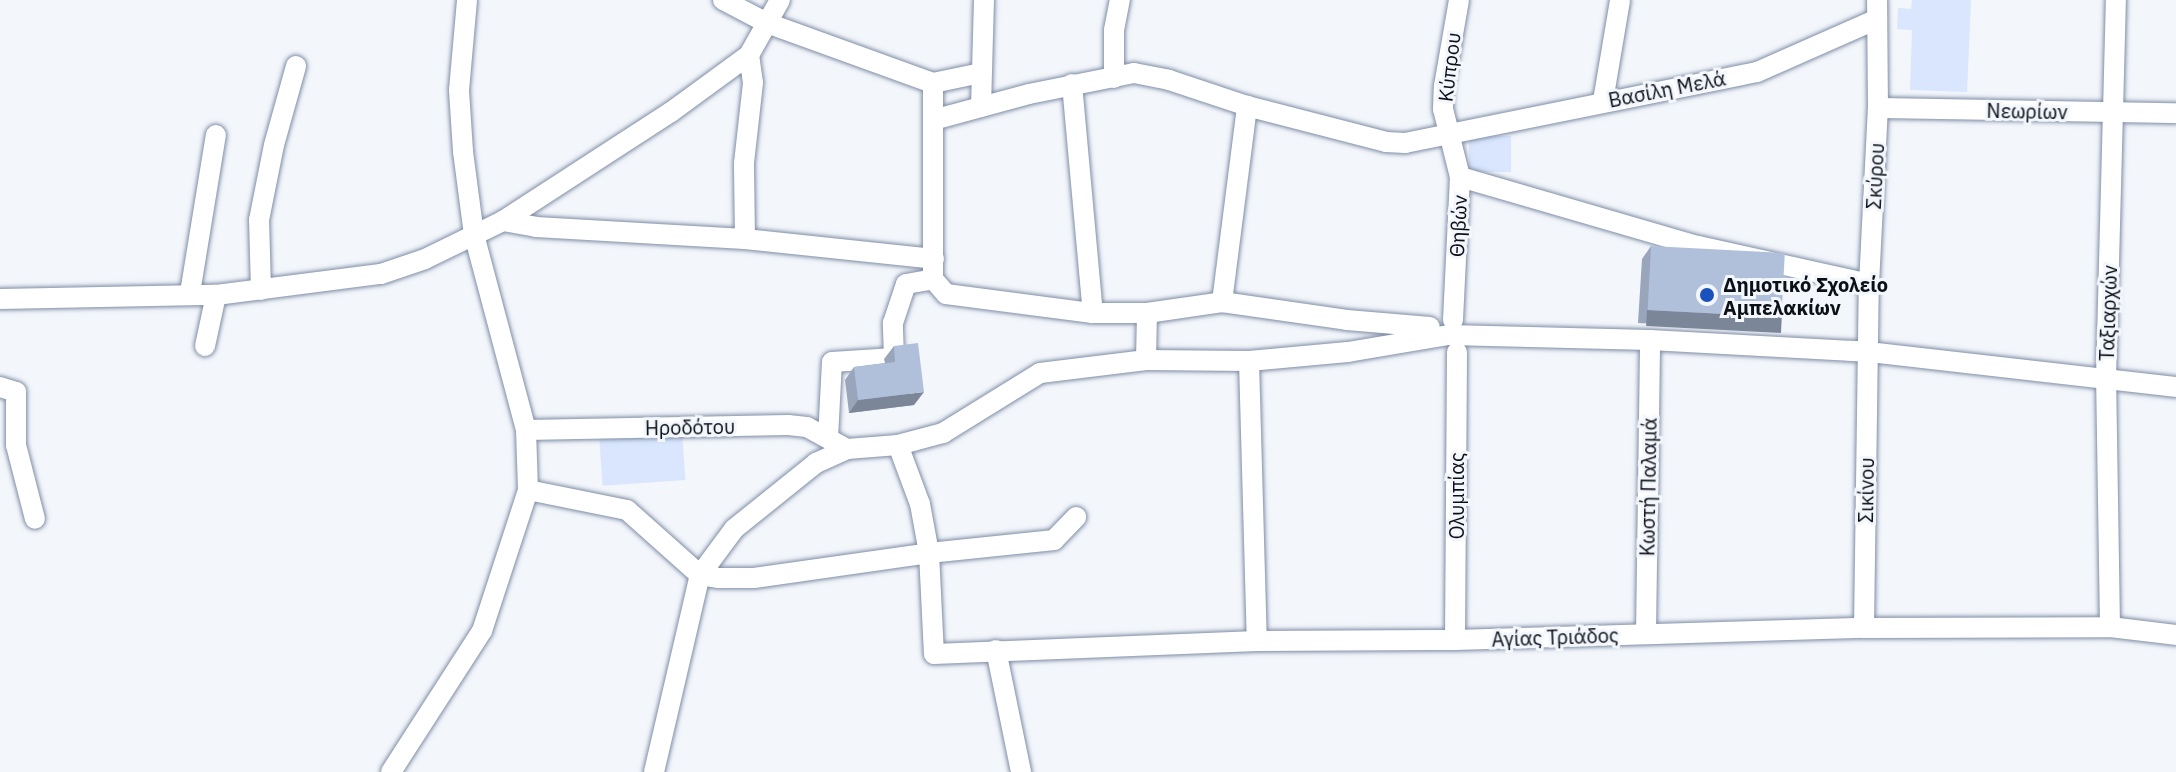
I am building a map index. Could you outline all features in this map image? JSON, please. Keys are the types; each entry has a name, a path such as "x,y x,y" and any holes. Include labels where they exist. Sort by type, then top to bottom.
{"street":[{"path":"391,772 482,631 528,490 526,430 474,235 459,90 467,0"},
{"path":"723,0 767,23 933,83 981,73"},
{"path":"0,299 190,293 216,295 381,274 425,259 503,221 671,112 749,55 780,0"},
{"path":"981,107 984,0"},
{"path":"1114,78 1114,30 1120,0"},
{"name":"Κύπρου","path":"1449,133 1443,109 1444,86 1459,0"},
{"path":"1603,101 1620,0"},
{"name":"Ταξιαρχών","path":"2110,627 2106,378 2116,0"},
{"name":"Βασίλη Μελά","path":"933,120 1072,84 1134,73 1169,80 1247,106 1386,142 1405,143 1757,72 1877,9"},
{"name":"Σκύρου","path":"1869,352 1869,284 1878,108 1877,9"},
{"path":"745,239 744,163 753,83 749,55"},
{"path":"261,290 259,220 296,66"},
{"path":"933,83 934,269 946,294 1093,313 1147,313 1222,302 1347,320 1430,327"},
{"path":"1072,84 1093,313"},
{"path":"1222,302 1247,106"},
{"name":"Νεωρίων","path":"1878,108 2176,113"},
{"name":"Θηβών","path":"1449,133 1460,177 1453,320"},
{"path":"190,293 216,135"},
{"path":"1460,177 1698,246 1869,284"},
{"path":"503,221 536,227 745,239 934,269"},
{"path":"828,438 832,362 894,358 893,323 906,284 934,269"},
{"path":"205,346 216,295"},
{"path":"1146,360 1147,313"},
{"path":"1347,320 1348,352"},
{"path":"654,772 700,575 734,529 785,484 816,463 847,449 898,445 943,433 1040,373 1146,360 1249,361 1348,352 1449,335 1650,340 1869,352 2176,387"},
{"name":"Κωστή Παλαμά","path":"1646,634 1650,340"},
{"name":"Ολυμπίας","path":"1455,640 1457,352"},
{"name":"Σικίνου","path":"1864,628 1869,352"},
{"path":"1249,361 1257,641"},
{"path":"0,387 16,392 16,445 35,519"},
{"name":"Ηροδότου","path":"526,430 788,425 807,427 847,449"},
{"path":"898,445 920,504 929,553"},
{"path":"528,490 627,510 700,575 754,578 929,553 1054,540 1076,517"},
{"name":"Αγίας Τριάδος","path":"929,553 934,654 1257,641 1455,640 1864,628 2110,627 2176,635"},
{"path":"996,650 1021,772"}],"shaded area":[{"path":"1912,0 1971,0 1967,92 1910,90 1912,30 1897,29 1898,8 1911,9"},
{"path":"1469,136 1511,136 1511,172 1469,172"},
{"path":"682,431 685,480 603,486 599,437"}],"building":[{"name":"Δημοτικό Σχολείο Αμπελακίων","path":"1651,246 1785,253 1781,317 1648,310"},
{"path":"918,343 924,392 858,400 854,367 895,362 894,346"}],"place":[{"name":"Δημοτικό Σχολείο Αμπελακίων","path":"1707,295"}]}
